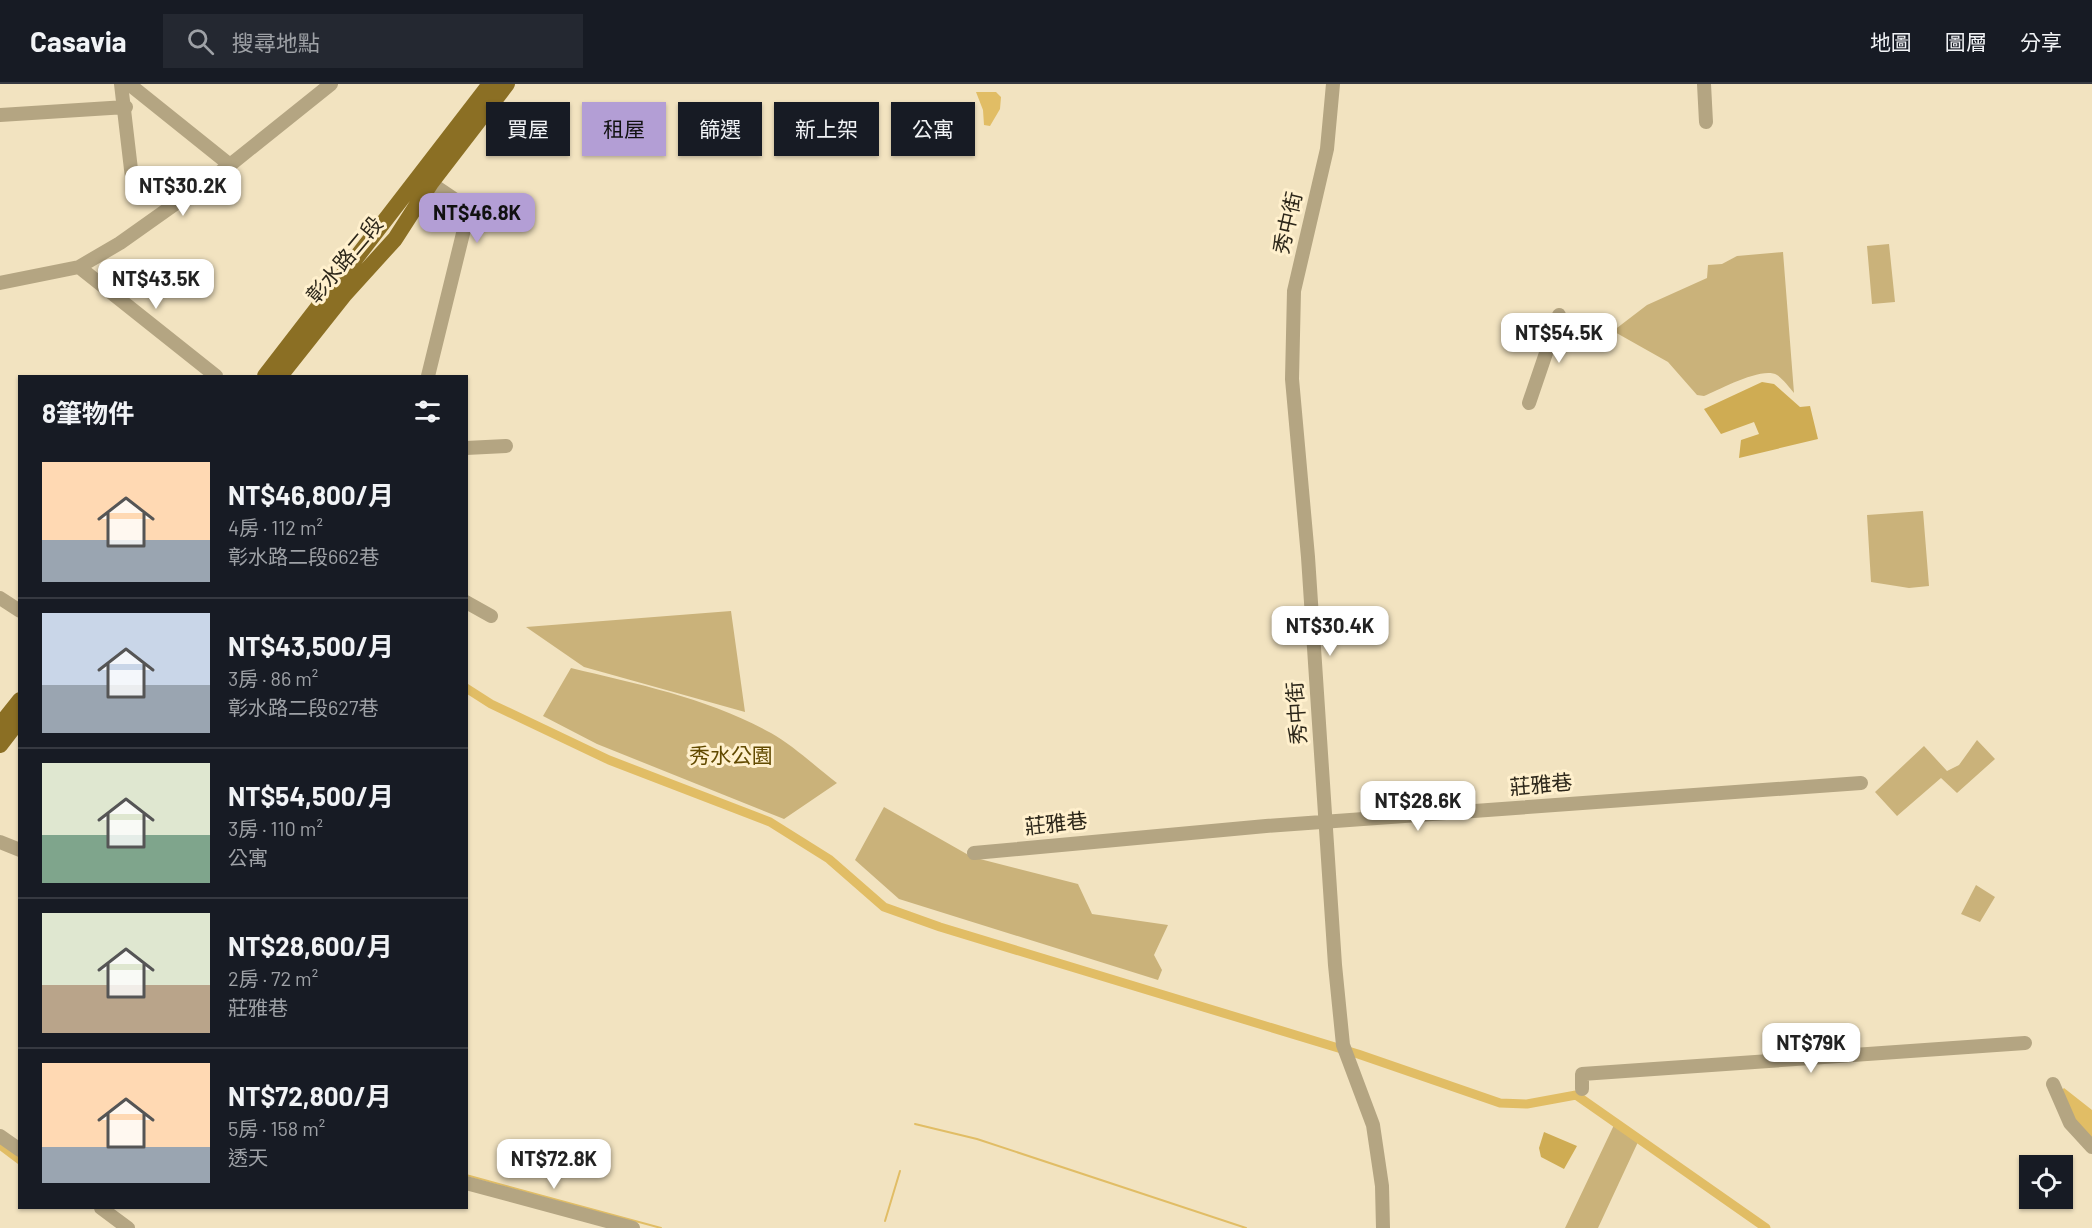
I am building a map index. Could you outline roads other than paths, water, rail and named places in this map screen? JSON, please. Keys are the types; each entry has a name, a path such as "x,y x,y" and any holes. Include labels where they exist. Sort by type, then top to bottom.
{"main road":[{"name":"彰水路二段","path":"266,375 425,179 473,116 490,84"},
{"name":"彰水路二段","path":"473,116 507,84"},
{"name":"彰水路二段","path":"281,375 345,294 395,238 425,179"},
{"path":"0,725 18,702"},
{"path":"0,745 18,722"}],"street":[{"name":"秀中街","path":"1333,84 1327,149 1294,291 1292,379 1308,557 1325,823 1343,1045 1373,1125 1383,1186 1383,1228"},
{"path":"1704,84 1707,122"},
{"path":"0,283 79,267 120,243 230,165 325,86"},
{"path":"0,115 129,92 230,165"},
{"path":"129,92 132,178 175,204"},
{"path":"425,179 469,209 428,375"},
{"path":"79,267 215,375"},
{"path":"1529,403 1559,315"},
{"path":"468,448 506,446"},
{"path":"0,598 18,610"},
{"path":"468,603 490,616"},
{"name":"莊雅巷","path":"974,853 1266,826 1719,791 1861,783"},
{"path":"0,842 18,849"},
{"path":"1582,1089 1582,1074 2025,1043"},
{"path":"2053,1083 2070,1122 2092,1147"},
{"path":"0,1136 18,1149"},
{"path":"468,1184 633,1228"},
{"path":"102,1209 128,1228"}],"waterway":[{"path":"468,689 491,704 609,760 770,822 829,859 884,907 940,927 1358,1054 1500,1103 1527,1104 1576,1095 1766,1228"},
{"path":"915,1124 977,1139 1246,1228"},
{"path":"0,1145 18,1158"},
{"path":"885,1221 900,1171"},
{"path":"468,1176 661,1228"}],"park label":[{"name":"秀水公園","path":"731,756"}]}
